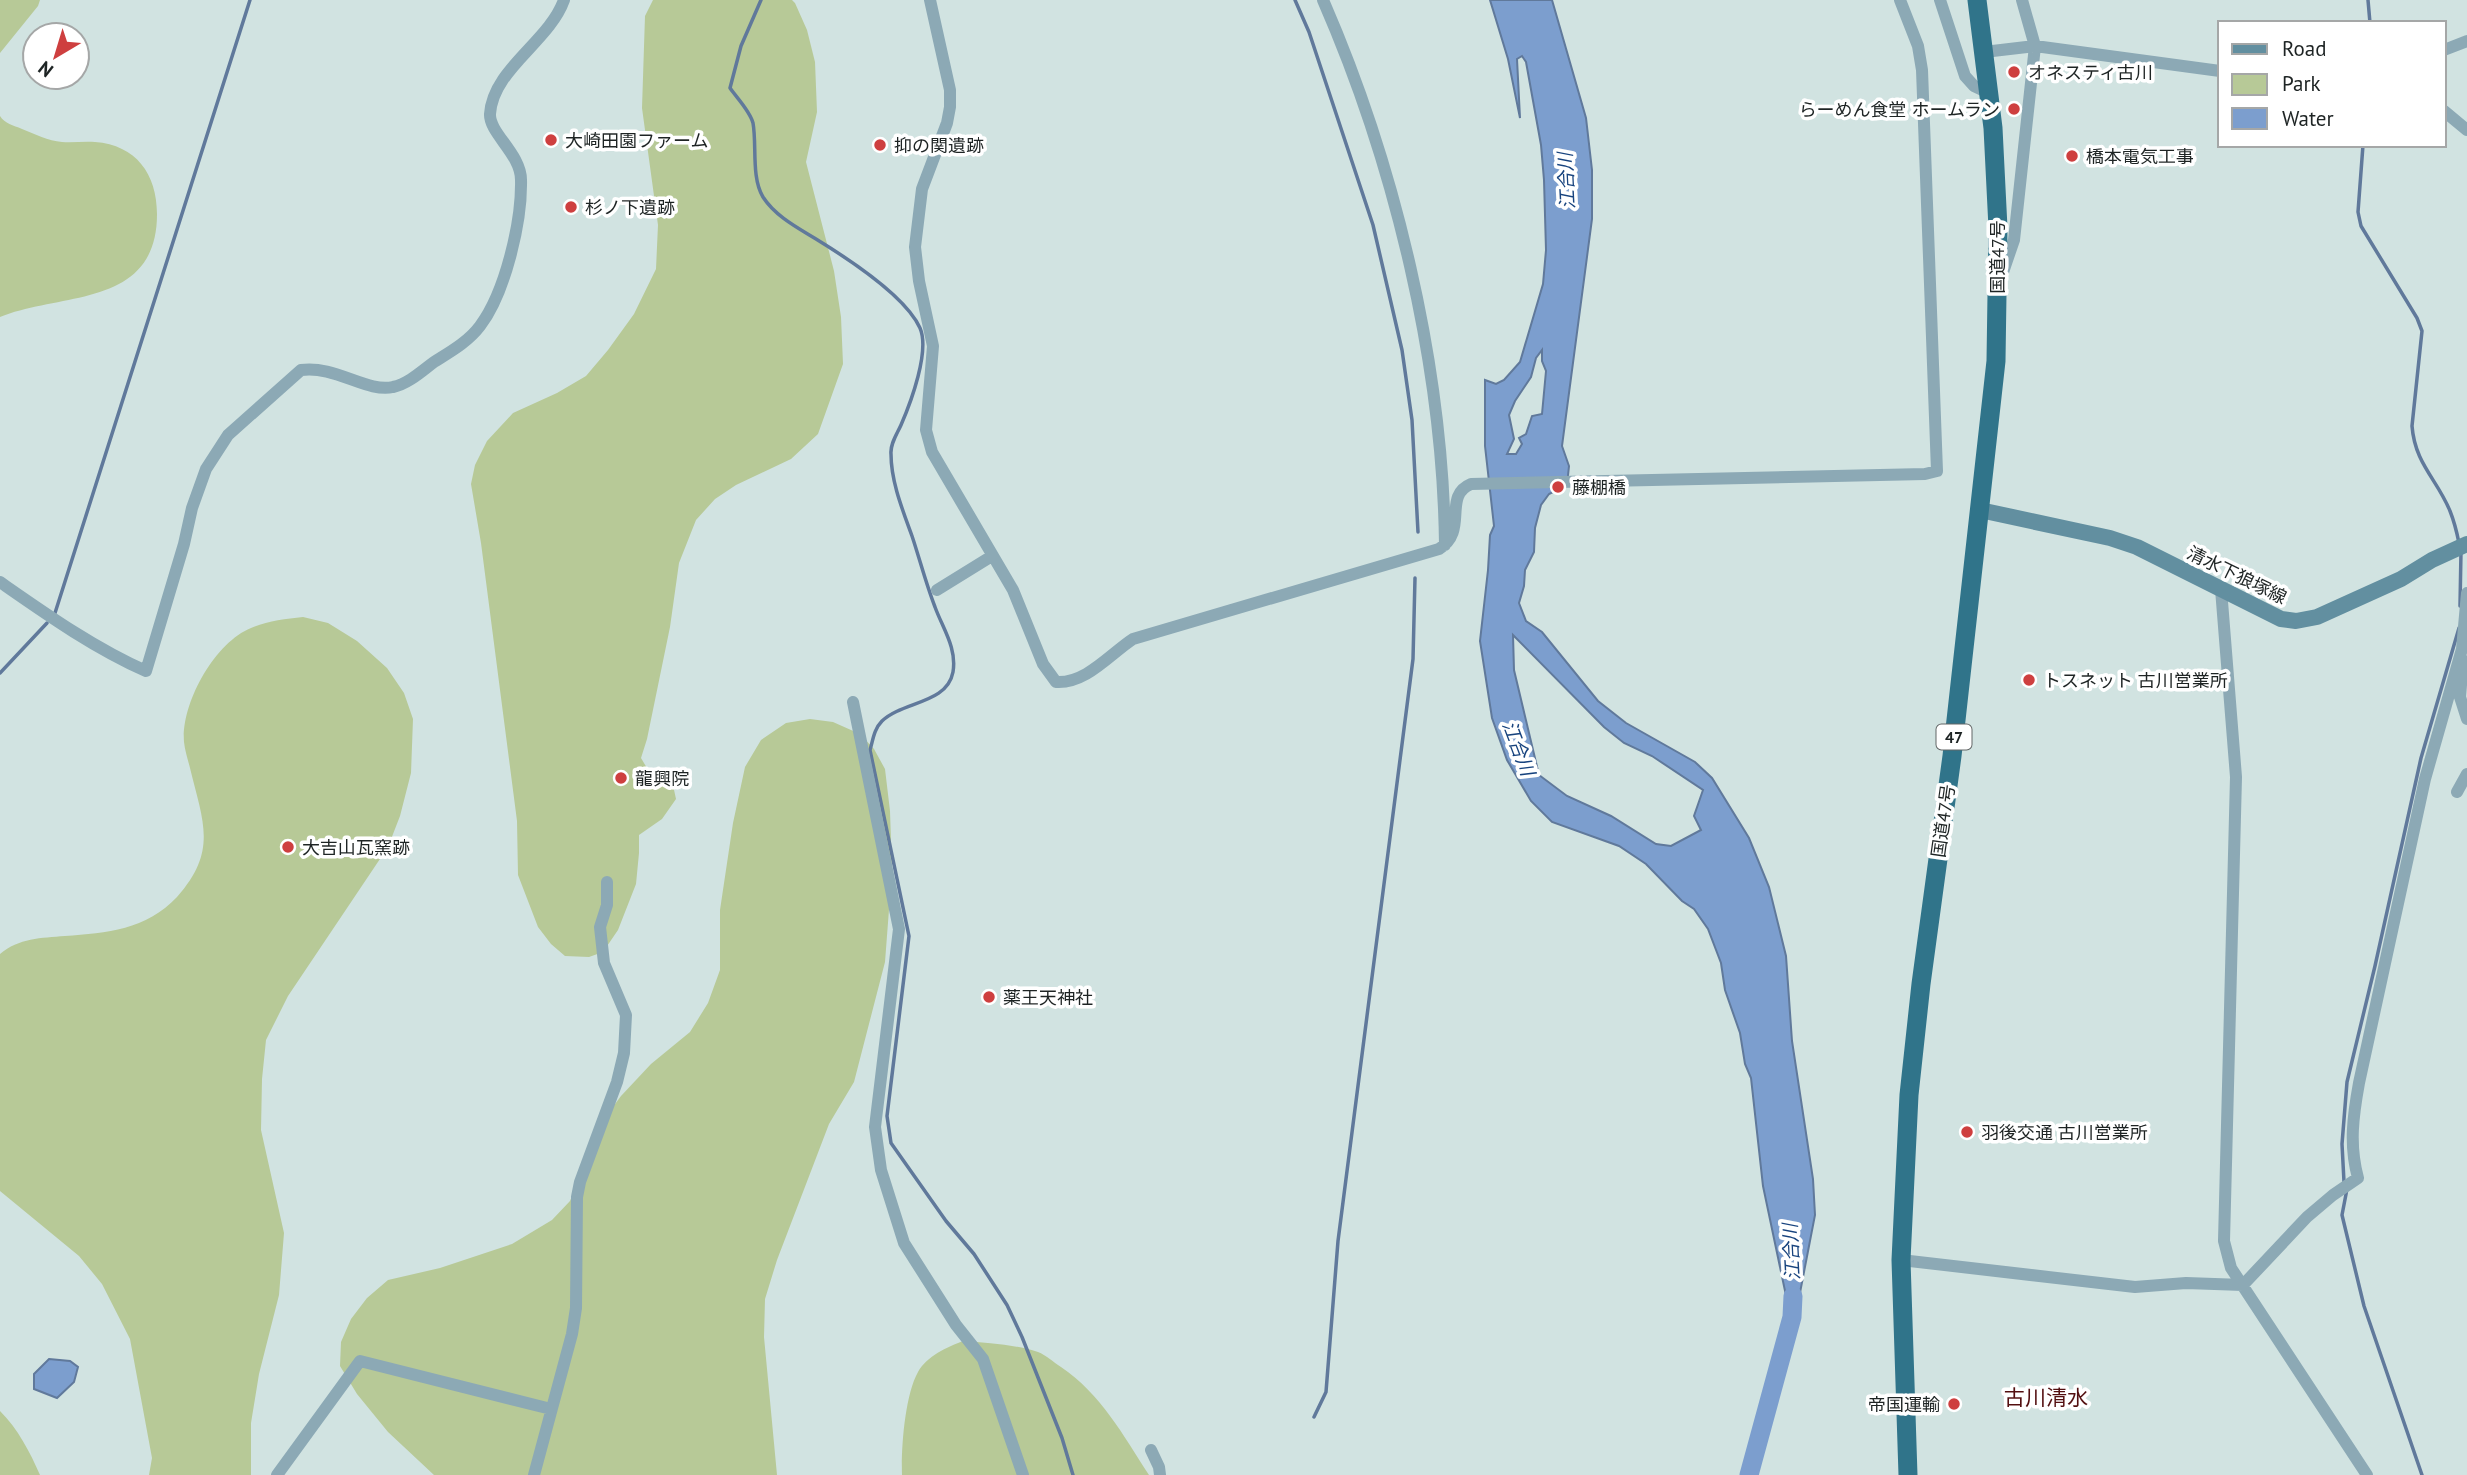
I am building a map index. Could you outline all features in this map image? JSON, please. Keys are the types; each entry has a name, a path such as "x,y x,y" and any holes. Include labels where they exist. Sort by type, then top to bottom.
{"highway":[{"name":"国道47号","path":"1908,1475 1901,1260 1909,1095 1919,998 1952,756 1996,361 1998,228 1989,93 1977,0"}],"main road":[{"name":"清水下狼塚線","path":"1980,510 2110,538 2137,547 2281,619 2296,621 2316,617 2401,579 2462,546"}],"street":[{"path":"0,582 46,614 127,663 146,671 184,544 191,508 206,469 228,435 301,370 327,370 380,388 394,387 464,342 479,327 500,293 521,194 521,176 517,162 491,122 490,114 497,89 552,22 564,0"},
{"path":"930,0 950,90 950,107 947,123 922,189 917,218 915,247 919,281 933,346 926,430 932,452 1013,590 1043,664 1056,682 1065,683 1095,669 1133,639 1439,549 1451,538 1455,529 1457,495 1471,484 1934,473 1938,467 1922,70 1918,46 1900,0"},
{"path":"1323,0 1353,71 1406,250 1432,385 1444,500 1445,545"},
{"path":"1940,0 1965,76 1974,86 1989,93"},
{"path":"1997,285 2014,240 2035,46 2022,0"},
{"path":"2446,49 2467,41"},
{"path":"1984,52 2035,46 2218,71"},
{"path":"2446,113 2467,130"},
{"path":"937,590 992,556"},
{"path":"2221,589 2236,777 2224,1241 2231,1268 2367,1475"},
{"path":"2467,593 2460,697 2467,719"},
{"path":"1901,1260 2135,1287 2186,1283 2242,1285 2307,1217 2358,1178 2353,1157 2352,1124 2358,1083 2425,779 2464,651"},
{"path":"853,702 899,929 875,1127 881,1170 904,1243 956,1325 983,1359 1023,1475"},
{"path":"2458,792 2467,774"},
{"path":"534,1475 572,1334 576,1308 577,1197 580,1182 607,1114 624,1053 626,1015 604,962 600,927 607,905 607,882"},
{"path":"277,1475 360,1361 551,1409"},
{"path":"1151,1450 1159,1466 1160,1475"}],"green space":[{"path":"0,0 40,0 26,21 21,21 21,27 0,53"},
{"path":"653,0 792,0 795,3 807,30 815,62 817,112 806,162 834,271 841,317 843,364 818,434 791,459 736,485 715,499 696,520 679,563 670,627 641,758 657,785 671,776 676,799 662,819 639,835 636,884 618,930 603,952 589,957 565,956 538,927 518,875 517,821 471,484 475,465 487,441 513,413 586,376 634,314 656,269 658,225 642,108 645,16"},
{"path":"0,116 9,124 52,140 109,144 122,149 141,164 153,186 156,200 153,244 141,266 124,281 102,291 0,317"},
{"path":"303,617 328,623 357,641 387,668 404,693 413,719 411,773 400,816 388,847 288,996 266,1040 261,1130 284,1233 279,1295 259,1374 251,1423 251,1475 149,1475 152,1458 130,1339 102,1284 79,1256 0,1191 0,954 31,940 125,928 152,917 177,897 190,880 203,850 202,820 184,742 184,727 194,693 213,661 237,636 263,624"},
{"path":"810,719 833,722 860,734 874,749 885,769 892,870 885,962 854,1082 829,1124 777,1260 765,1299 764,1337 777,1475 434,1475 388,1432 357,1394 340,1366 341,1342 351,1319 367,1298 388,1280 440,1268 512,1244 552,1220 570,1201 601,1123 621,1096 651,1064 690,1032 708,1003 720,970 720,910 733,823 745,767 761,740 786,723"},
{"path":"963,1341 1029,1349 1041,1353 1061,1367 1100,1402 1149,1475 902,1475 907,1408 918,1372 932,1357"},
{"path":"0,1411 23,1441 40,1475 0,1475"}],"water":[{"path":"1490,0 1552,0 1586,118 1592,170 1592,219 1562,446 1569,466 1567,485 1549,494 1541,505 1535,528 1534,552 1525,570 1519,603 1526,621 1542,632 1598,701 1626,723 1695,762 1712,778 1749,838 1769,887 1786,956 1792,1041 1813,1179 1815,1215 1793,1329 1763,1186 1751,1078 1745,1064 1740,1033 1725,990 1721,963 1708,929 1694,909 1682,901 1646,864 1619,846 1552,822 1531,801 1507,760 1492,718 1480,641 1490,535 1494,526 1485,446 1485,380 1496,384 1504,380 1520,362 1543,284 1546,250 1541,145 1526,62 1522,56 1517,59 1520,118 1508,59","holes":["1542,350 1546,371 1542,414 1532,416 1526,434 1519,438 1522,444 1516,454 1507,454 1514,439 1509,415 1531,377 1536,358","1513,635 1604,727 1624,743 1652,756 1703,790 1694,816 1701,830 1671,846 1656,844 1611,816 1567,796 1539,775 1514,670"]},
{"path":"49,1359 70,1361 78,1367 74,1382 57,1398 34,1389 34,1374"}],"waterway":[{"path":"55,613 250,0"},
{"path":"761,0 741,46 730,88 753,123 759,189 774,210 787,221 843,256 889,290 912,315 920,328 922,338 923,350 918,376 893,443 892,465 898,496 951,647 954,663 949,682 942,690 891,714 879,724 870,750 909,936 887,1116 891,1143 946,1221 974,1254 1007,1305 1062,1438 1073,1475"},
{"path":"1295,0 1309,32 1373,225 1402,350 1412,420 1418,532"},
{"path":"2368,0 2370,21"},
{"path":"2363,147 2358,212 2361,226 2417,318 2422,331 2412,426 2414,439 2417,451 2450,511 2459,543"},
{"path":"2460,606 2461,551"},
{"path":"1314,1417 1326,1392 1338,1241 1413,659 1415,578"},
{"path":"0,673 47,623"},
{"path":"2344,1182 2342,1144 2347,1082 2421,758 2459,628"},
{"path":"2347,1189 2342,1215 2364,1306 2422,1475"},
{"name":"江合川","path":"1749,1475 1792,1317 1793,1296"}],"place":[{"name":"オネスティ古川","path":"2014,72"},
{"name":"らーめん食堂 ホームラン","path":"2014,109"},
{"name":"大崎田園ファーム","path":"551,140"},
{"name":"抑の関遺跡","path":"880,145"},
{"name":"橋本電気工事","path":"2072,156"},
{"name":"杉ノ下遺跡","path":"571,207"},
{"name":"藤棚橋","path":"1558,487"},
{"name":"トスネット 古川営業所","path":"2029,680"},
{"name":"龍興院","path":"621,778"},
{"name":"大吉山瓦窯跡","path":"288,847"},
{"name":"薬王天神社","path":"989,997"},
{"name":"羽後交通 古川営業所","path":"1967,1132"},
{"name":"帝国運輸","path":"1954,1404"}],"district":[{"name":"古川清水","path":"2046,1397"}]}
